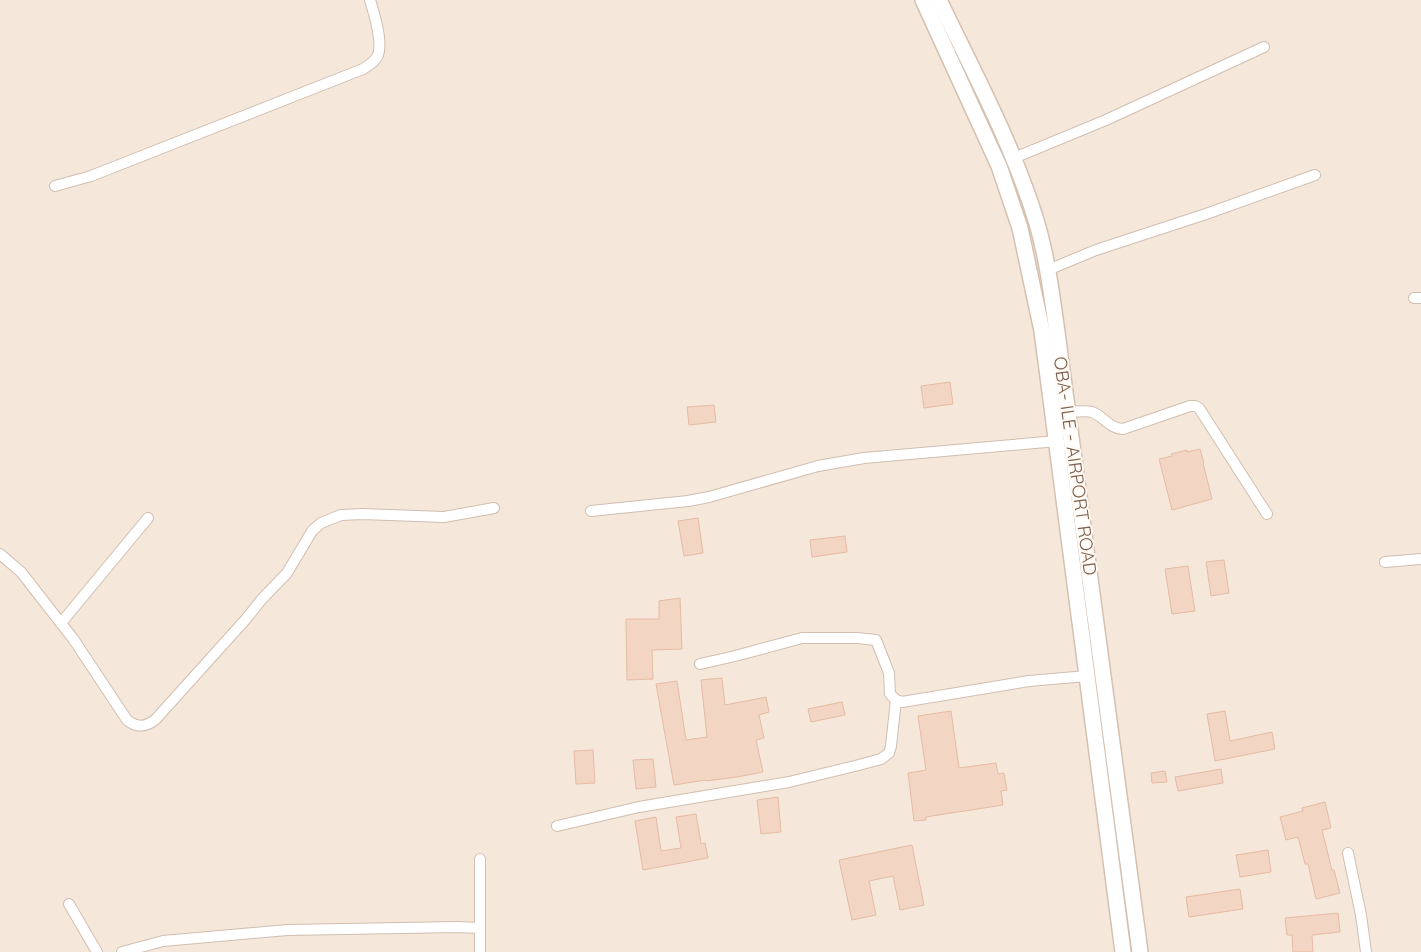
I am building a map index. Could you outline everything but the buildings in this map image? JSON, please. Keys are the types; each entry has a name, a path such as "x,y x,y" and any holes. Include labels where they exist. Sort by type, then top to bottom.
{"main road":[{"name":"OBA- ILE - AIRPORT ROAD","path":"923,0 999,166 1020,228 1042,331 1123,952"},
{"name":"OBA- ILE - AIRPORT ROAD","path":"939,0 1014,158 1036,218 1048,270 1140,952"},
{"path":"1111,864 1128,860"}],"street":[{"path":"55,186 91,176 363,69 374,61 378,54 379,46 377,25 370,0"},
{"path":"1014,158 1106,120 1264,47"},
{"path":"1048,270 1096,250 1206,214 1315,175"},
{"path":"1068,412 1092,412 1102,417 1110,426 1123,429 1190,406 1196,406 1267,514"},
{"path":"591,510 688,501 709,497 818,466 864,458 1057,441"},
{"path":"0,554 21,572 61,623 87,658 127,720 133,725 140,727 155,720 262,599 283,578 312,531 321,523 342,515 444,516 494,508"},
{"path":"61,623 148,518"},
{"path":"1385,562 1421,559"},
{"path":"700,664 802,638 876,640 888,673 890,694 896,700 902,702 1029,681 1087,676"},
{"path":"557,826 639,807 790,782 881,759 889,753 891,746 896,700"},
{"path":"1348,853 1361,915 1366,952"},
{"path":"480,859 480,952"},
{"path":"69,904 97,952"},
{"path":"122,952 163,941 288,930 480,928"}],"shaded area":[{"path":"0,0 1421,0 1421,952 0,952"}]}
